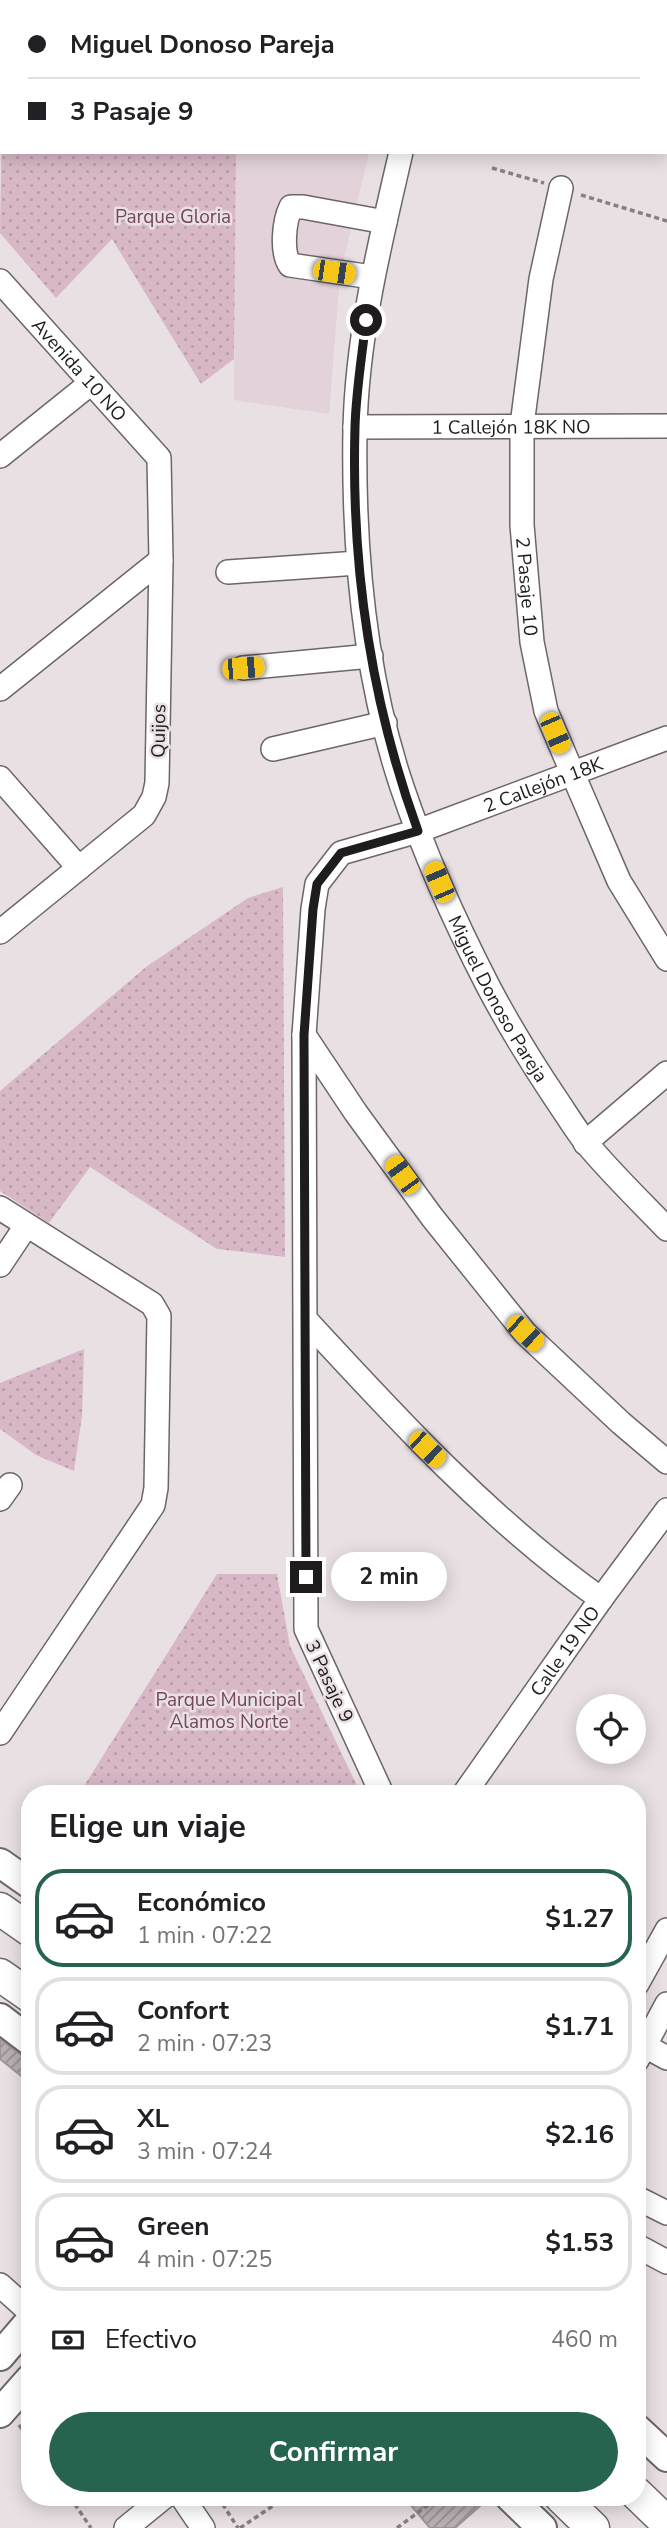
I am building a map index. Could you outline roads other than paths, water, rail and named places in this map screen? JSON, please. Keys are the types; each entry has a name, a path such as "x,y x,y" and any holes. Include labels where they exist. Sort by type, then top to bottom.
{"highway":[{"path":"0,1909 21,1924"},
{"path":"0,1975 21,1990"},
{"path":"646,2503 667,2523"},
{"path":"570,2506 593,2528"}],"main road":[{"path":"0,1863 21,1878"},
{"path":"0,2018 21,2034"},
{"path":"0,2356 21,2332"},
{"path":"0,2413 21,2389"},
{"path":"646,2437 667,2457"},
{"path":"519,2506 542,2528"}],"street":[{"name":"Miguel Donoso Pareja","path":"401,154 372,277 355,427 358,563 371,656 385,723 401,784 418,831 461,933 512,1032 586,1143 667,1230"},
{"name":"2 Pasaje 10","path":"561,188 541,279 522,425 522,525 532,642 547,711 572,772 619,881 667,959"},
{"path":"372,277 290,265 285,249 288,213 292,207 303,207 385,222"},
{"name":"Avenida 10 NO","path":"0,281 159,458"},
{"path":"0,456 91,383"},
{"name":"1 Callejón 18K NO","path":"355,427 667,426"},
{"name":"Quijos","path":"0,932 144,815 154,797 157,783 161,560 159,458"},
{"path":"0,689 161,560"},
{"path":"228,572 358,563"},
{"path":"243,668 371,656"},
{"path":"273,748 385,723"},
{"name":"2 Callejón 18K","path":"418,831 667,738"},
{"path":"0,778 79,868"},
{"name":"3 Pasaje 9","path":"378,1785 306,1629 304,1035 317,884 341,853 418,831"},
{"path":"304,1035 356,1113 432,1217 525,1333 667,1462"},
{"path":"586,1143 667,1073"},
{"path":"0,1208 152,1304 159,1316 156,1488 153,1505 1,1729"},
{"path":"0,1265 26,1226"},
{"path":"306,1320 427,1449 467,1487 517,1534 601,1600"},
{"name":"Calle 19 NO","path":"470,1785 667,1510"},
{"path":"646,1968 667,1930"},
{"path":"646,2044 667,2004"},
{"path":"646,2054 667,2058"},
{"path":"646,2202 667,2213"},
{"path":"646,2251 667,2262"},
{"path":"0,2286 21,2304"},
{"path":"126,2528 153,2506"},
{"path":"188,2506 203,2528"}],"park label":[{"name":"Parque Gloria","path":"173,216"},
{"name":"Parque Municipal Alamos Norte","path":"229,1710"}]}
